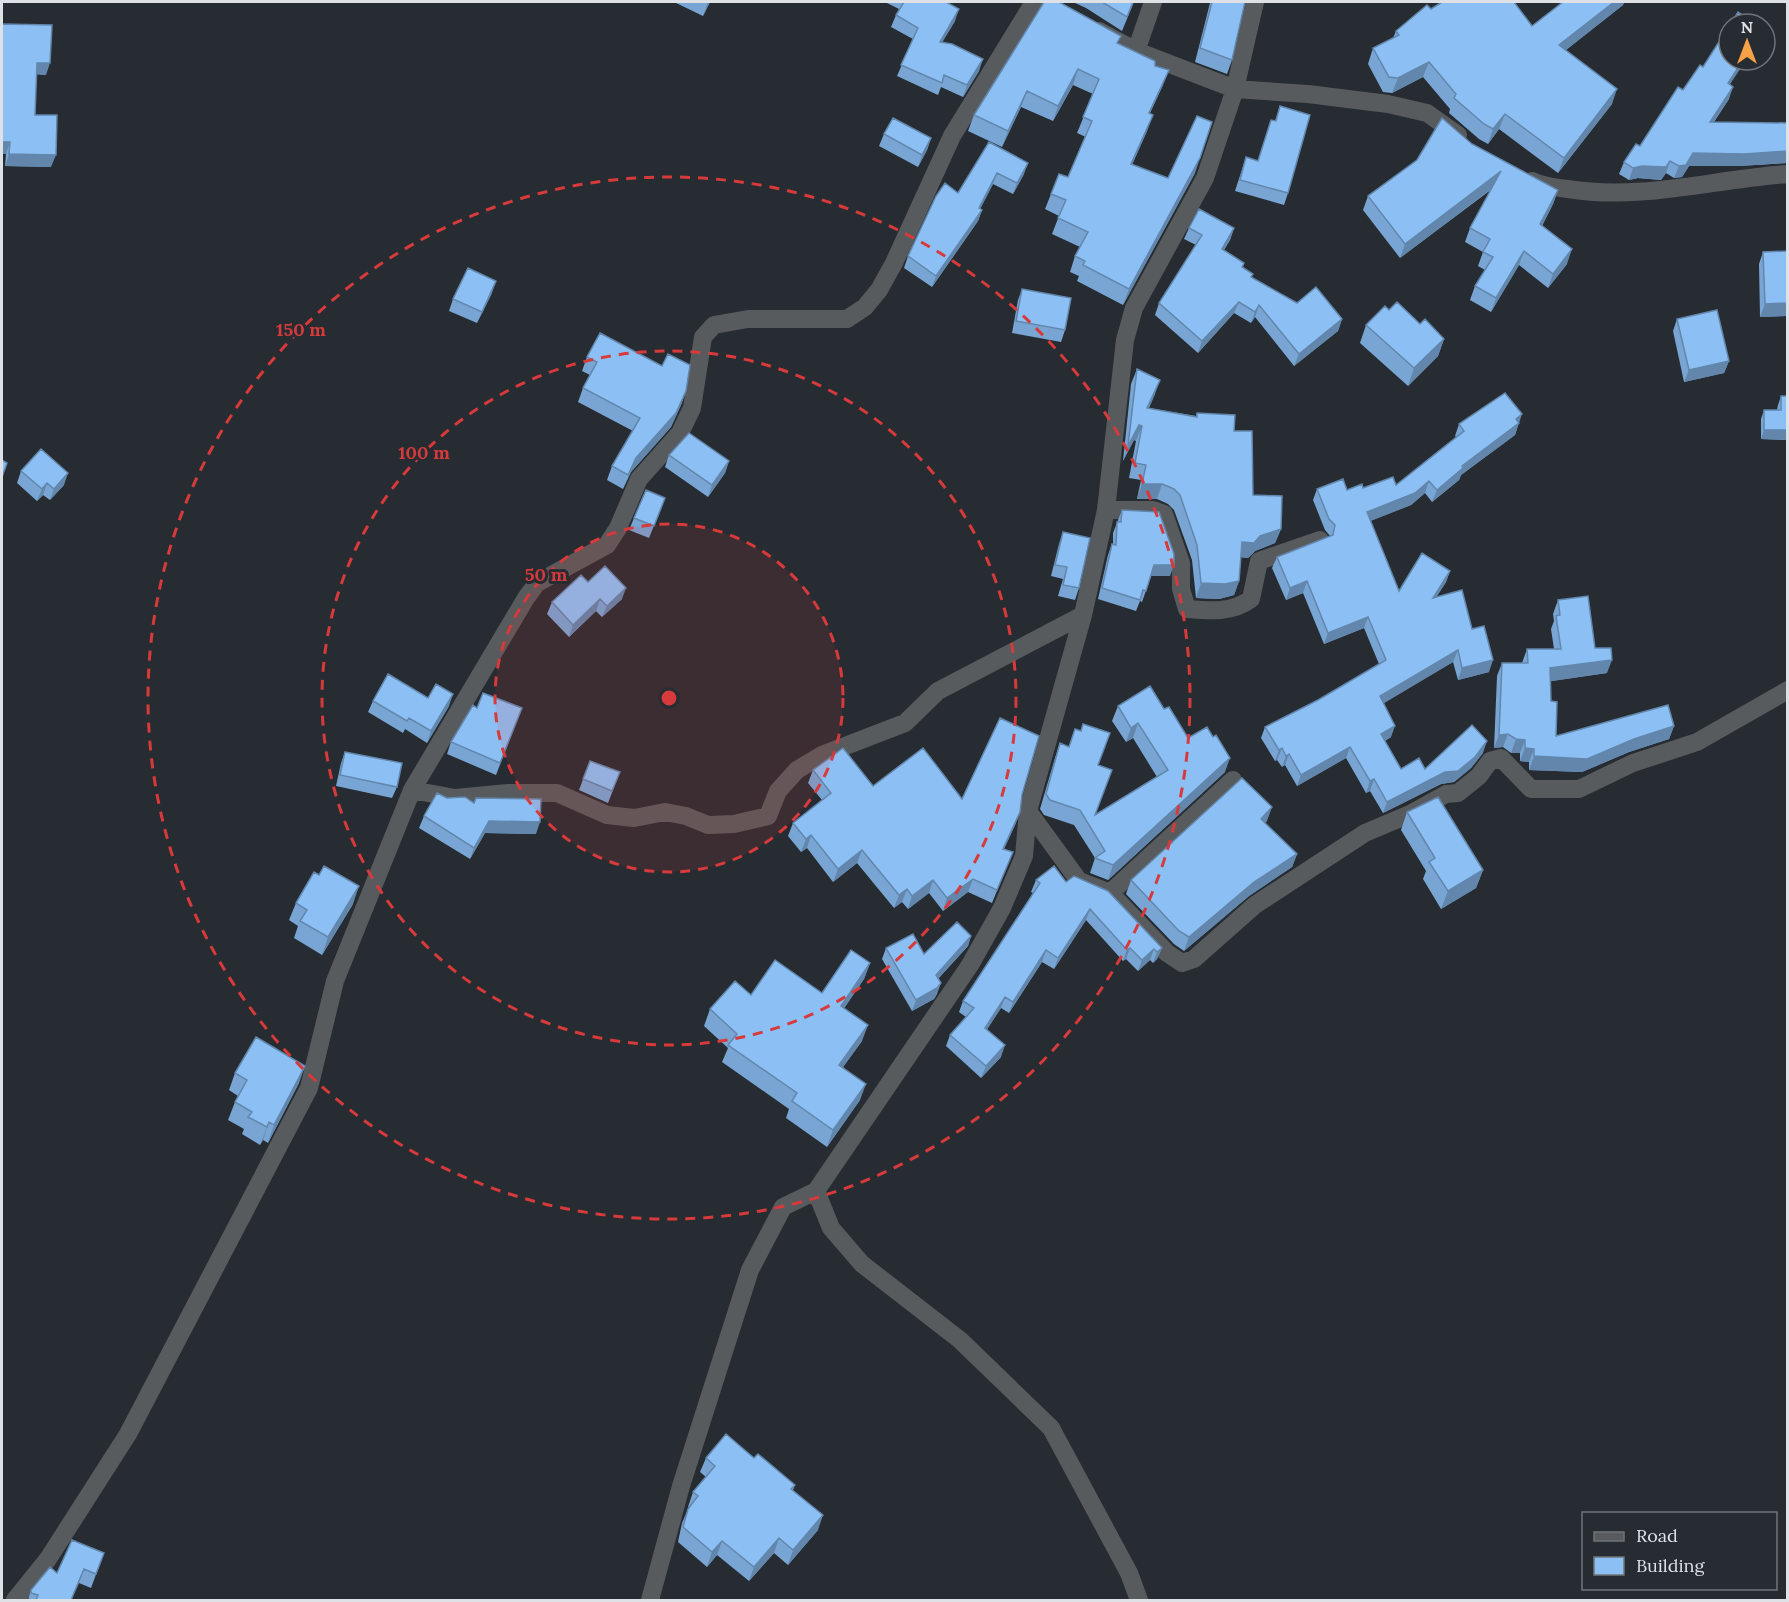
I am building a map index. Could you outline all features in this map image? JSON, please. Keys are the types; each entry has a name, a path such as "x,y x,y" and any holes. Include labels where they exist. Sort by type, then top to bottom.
{"street":[{"path":"15,1600 48,1559 128,1434 309,1088 335,981 412,790 537,583 589,557 607,545 613,537 639,479 680,433 692,408 703,337 714,325 748,319 847,319 865,307 879,290 952,136 1034,2"},
{"path":"1136,51 1153,2"},
{"path":"650,1600 684,1475 750,1270 783,1207 816,1191 970,965 1002,909 1024,856 1028,811 1083,615 1106,510 1125,340 1134,308 1205,178 1234,89 1255,2"},
{"path":"1082,18 1101,32 1136,51 1234,89 1388,104 1427,113 1449,126 1472,148"},
{"path":"1514,171 1540,185 1583,192 1662,191 1788,174"},
{"path":"1106,510 1153,510 1164,514 1181,563 1181,589 1187,609 1227,610 1240,607 1251,599 1259,561 1320,540"},
{"path":"412,790 455,798 508,793 557,793 607,815 634,818 665,812 686,816 708,825 734,824 768,816 778,791 797,770 822,755 905,723 939,691 1083,615"},
{"path":"1028,811 1079,881 1110,893 1167,953 1182,963 1194,959 1255,905 1365,833 1410,814 1446,795 1458,793 1479,776 1490,761 1501,758 1531,789 1579,789 1633,763 1697,742 1788,690"},
{"path":"1110,893 1233,780"},
{"path":"816,1191 831,1227 862,1264 960,1340 1051,1428 1129,1573 1139,1600"}],"building":[{"path":"904,2 946,2 959,9 940,42 952,44 983,59 967,85 944,75 942,83 901,65 918,28 896,15"},
{"path":"1044,2 1059,2 1121,36 1117,43 1155,61 1155,66 1169,70 1149,113 1153,115 1131,164 1168,178 1197,116 1212,122 1200,158 1129,289 1083,265 1085,261 1075,256 1088,232 1058,218 1066,200 1051,194 1059,174 1068,177 1092,121 1083,117 1099,79 1078,69 1058,106 1027,91 1008,131 974,115"},
{"path":"1102,2 1133,2 1127,17"},
{"path":"1212,2 1245,2 1232,60 1200,48"},
{"path":"1442,2 1514,2 1532,26 1563,2 1614,2 1559,45 1617,89 1564,158 1505,114 1493,129 1484,124 1454,98 1456,94 1429,62 1398,78 1389,77 1373,48 1399,35 1396,31 1427,5 1431,9"},
{"path":"2,24 52,25 50,63 37,63 35,115 57,115 56,155 9,154 10,142 2,142"},
{"path":"1717,45 1717,72 1735,72 1728,83 1733,87 1710,122 1788,123 1788,151 1744,154 1693,153 1686,165 1679,166 1670,161 1666,167 1633,168 1624,162 1636,144 1640,146 1678,87 1683,90 1700,65 1703,67"},
{"path":"1280,106 1310,115 1288,193 1240,180 1246,157 1258,161 1271,120 1276,121"},
{"path":"893,118 931,138 922,155 884,134"},
{"path":"1442,118 1472,144 1558,190 1540,224 1572,249 1553,274 1524,251 1496,298 1475,286 1493,257 1483,252 1490,239 1470,228 1501,171 1405,244 1368,196 1417,160"},
{"path":"989,142 1028,163 1017,183 997,173 979,208 982,210 936,276 908,256 936,196 945,183 958,193"},
{"path":"1199,209 1234,228 1222,249 1244,263 1242,267 1253,274 1251,277 1297,303 1316,287 1342,319 1299,354 1259,305 1255,312 1239,302 1202,341 1159,303 1202,235 1189,228"},
{"path":"1788,251 1788,303 1765,304 1763,252"},
{"path":"468,268 496,281 482,312 453,299"},
{"path":"1022,289 1071,298 1065,330 1016,321"},
{"path":"1397,302 1420,324 1425,319 1444,339 1414,368 1366,325 1385,306 1389,310"},
{"path":"1717,310 1729,361 1689,370 1677,319"},
{"path":"600,333 662,366 668,354 690,365 686,391 676,413 636,458 628,475 612,466 640,418 583,388 597,362 587,357"},
{"path":"1137,369 1160,380 1147,408 1197,417 1197,413 1235,415 1234,431 1252,431 1253,495 1282,496 1281,529 1260,536 1254,543 1242,542 1239,581 1225,584 1201,583 1197,545 1180,495 1174,489 1162,484 1142,484 1146,465 1135,463 1142,426 1139,425 1128,446"},
{"path":"1505,393 1522,414 1516,419 1519,423 1462,466 1463,468 1437,490 1429,481 1415,493 1367,512 1399,591 1422,553 1450,571 1433,598 1462,590 1472,629 1484,626 1493,660 1462,668 1458,650 1380,696 1395,726 1381,734 1401,769 1419,758 1425,769 1472,725 1487,741 1475,757 1458,771 1445,772 1387,802 1374,779 1370,781 1350,747 1301,775 1289,754 1286,756 1282,748 1279,750 1265,727 1318,700 1386,660 1368,617 1328,633 1307,581 1290,588 1277,557 1333,535 1335,525 1329,519 1317,489 1343,479 1347,490 1362,484 1363,488 1393,477 1396,485 1464,431 1459,424"},
{"path":"1781,396 1788,396 1788,430 1764,430 1764,410 1781,410"},
{"path":"689,433 729,461 712,485 669,455"},
{"path":"41,449 68,473 54,489 47,483 42,489 21,471"},
{"path":"2,460 7,463 2,477"},
{"path":"646,490 665,498 654,526 634,518"},
{"path":"1122,510 1159,512 1174,554 1174,565 1154,565 1146,591 1143,590 1140,600 1102,588 1112,544 1116,545 1117,522 1121,522"},
{"path":"1063,532 1090,538 1079,588 1063,585 1067,567 1055,565"},
{"path":"605,566 626,588 607,606 600,599 573,625 552,602 581,575 588,582"},
{"path":"1588,596 1595,648 1611,648 1612,660 1550,668 1551,701 1557,702 1556,736 1668,705 1674,726 1634,739 1587,759 1534,756 1534,749 1525,748 1525,740 1516,739 1508,734 1499,735 1502,663 1528,663 1527,649 1561,649 1556,616 1560,615 1558,600"},
{"path":"388,674 428,698 436,684 453,694 431,731 409,718 407,721 373,701"},
{"path":"1150,686 1164,709 1169,707 1188,738 1207,727 1213,737 1216,735 1230,758 1113,865 1095,858 1105,851 1080,810 1050,800 1046,794 1060,743 1069,747 1075,729 1081,731 1083,724 1110,733 1098,765 1112,770 1095,815 1168,770 1138,723 1131,728 1118,706"},
{"path":"483,693 522,708 500,763 451,742 473,705 477,708"},
{"path":"1000,718 1039,736 1022,795 1020,812 1003,849 1013,852 997,890 973,879 947,898 933,880 912,896 907,889 899,895 862,850 838,869 811,835 806,839 793,823 831,793 813,770 843,748 873,786 923,748 962,799"},
{"path":"345,752 402,763 397,787 340,775"},
{"path":"590,761 620,772 612,791 583,779"},
{"path":"1242,778 1272,807 1261,819 1297,854 1254,882 1189,937 1179,931 1131,880"},
{"path":"437,793 447,798 465,797 474,803 476,798 541,799 540,822 489,821 474,848 424,816"},
{"path":"1438,797 1483,870 1448,891 1429,862 1435,858 1407,812"},
{"path":"324,866 359,886 328,937 300,921 307,910 296,903 314,872 319,875"},
{"path":"1054,866 1066,882 1074,876 1108,891 1162,948 1157,952 1154,949 1142,960 1130,948 1127,950 1090,909 1058,958 1046,950 1013,1002 1005,997 985,1028 1005,1045 986,1066 950,1035 974,1008 963,1001 1040,883 1036,880"},
{"path":"957,922 971,936 936,975 941,983 937,988 916,1000 886,948 913,934 924,954"},
{"path":"851,950 870,963 841,1006 868,1025 839,1065 866,1084 833,1130 792,1101 797,1093 728,1045 737,1034 710,1009 735,981 751,995 775,960 822,993"},
{"path":"256,1037 305,1066 274,1125 269,1122 267,1127 248,1117 252,1112 235,1102 247,1080 235,1073"},
{"path":"726,1434 754,1458 758,1454 795,1485 791,1489 823,1515 793,1550 779,1538 754,1567 722,1541 712,1552 683,1527 688,1509 698,1496 693,1492 715,1466 706,1458"},
{"path":"72,1540 104,1553 96,1574 84,1569 71,1600 36,1600 38,1595 31,1593 31,1590 50,1567 57,1573"}]}
